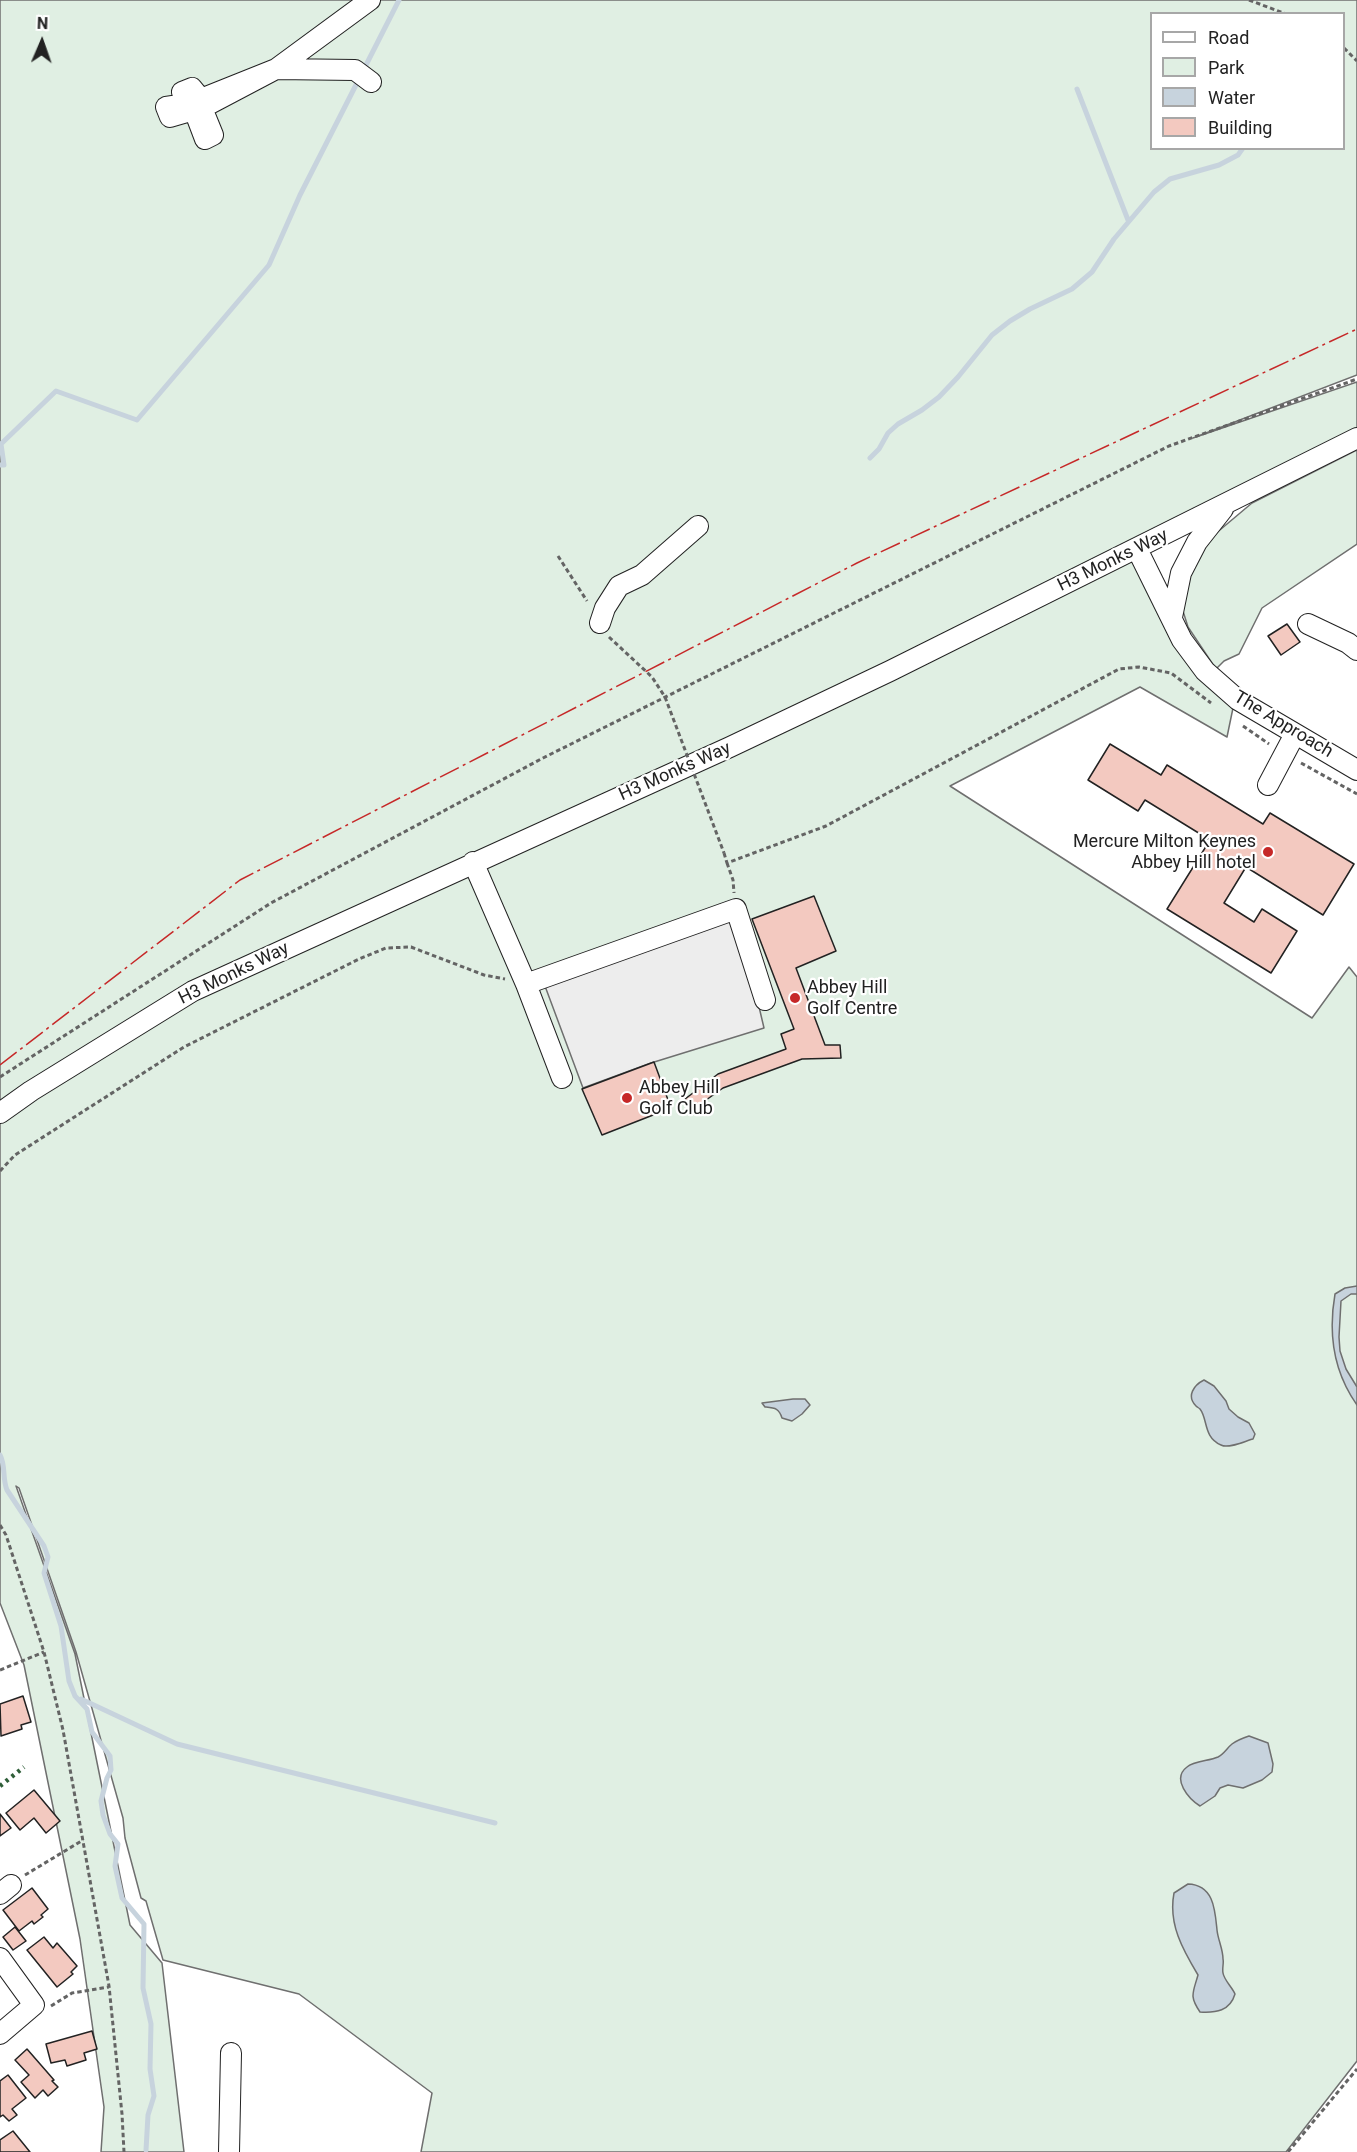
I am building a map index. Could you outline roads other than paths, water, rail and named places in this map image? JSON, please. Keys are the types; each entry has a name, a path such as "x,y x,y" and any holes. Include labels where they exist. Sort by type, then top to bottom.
{"street":[{"path":"363,76 276,69 201,99 192,88 182,92 186,104 166,107 170,117 194,110 205,139 213,135 202,108 276,69 370,0"},
{"name":"H3 Monks Way","path":"0,1113 31,1091 193,991 472,862 730,747 890,671 1357,438"},
{"path":"1172,618 1180,573 1197,542 1229,503"},
{"path":"600,623 605,608 619,586 642,575 698,526"},
{"name":"The Approach","path":"1137,549 1182,640 1205,671 1238,700 1357,770"},
{"path":"1308,624 1348,643 1357,650"},
{"path":"1268,785 1295,734"},
{"path":"472,862 526,984 562,1078"},
{"path":"526,984 736,909 765,1000"},
{"path":"0,1958 34,2005 0,2034"},
{"path":"229,2152 231,2054"}],"water":[{"path":"1357,1286 1357,1294 1351,1294 1341,1301 1339,1337 1340,1351 1346,1369 1357,1387 1357,1405 1342,1379 1334,1352 1332,1323 1335,1294 1345,1288"},
{"path":"1204,1380 1214,1386 1226,1401 1229,1409 1249,1423 1255,1434 1253,1439 1224,1446 1215,1442 1200,1409 1192,1398 1194,1388"},
{"path":"805,1399 810,1405 792,1421 782,1418 778,1410 765,1407 762,1403"},
{"path":"1249,1736 1268,1743 1273,1764 1272,1772 1262,1780 1243,1788 1228,1785 1220,1788 1215,1796 1200,1806 1183,1788 1181,1777 1183,1772 1194,1763 1218,1757 1234,1743"},
{"path":"1188,1884 1197,1885 1203,1889 1212,1900 1214,1907 1223,1955 1223,1973 1235,1994 1230,2004 1222,2010 1200,2012 1194,2002 1193,1994 1198,1975 1182,1946 1173,1915 1174,1893"}],"waterway":[{"path":"363,71 399,0"},
{"path":"0,465 4,465 1,444 56,391 137,420 269,265 300,195 359,79"},
{"path":"1077,89 1128,220"},
{"path":"870,458 879,449 888,433 898,424 939,397 992,335 1030,309 1072,289 1092,272 1114,239 1154,192 1170,179 1219,165 1238,155 1242,150"},
{"path":"0,1455 7,1490 44,1546 48,1557 44,1573 61,1626 69,1681 75,1696 87,1709 92,1732 110,1756 111,1770 101,1801 103,1815 110,1834 118,1844 115,1866 122,1898 144,1924 143,1988 151,2024 150,2069 154,2096 148,2115 146,2150"},
{"path":"81,1699 177,1744 495,1823"}],"place":[{"name":"Mercure Milton Keynes Abbey Hill hotel","path":"1268,852"},
{"name":"Abbey Hill Golf Centre","path":"795,998"},
{"name":"Abbey Hill Golf Club","path":"627,1098"}]}
